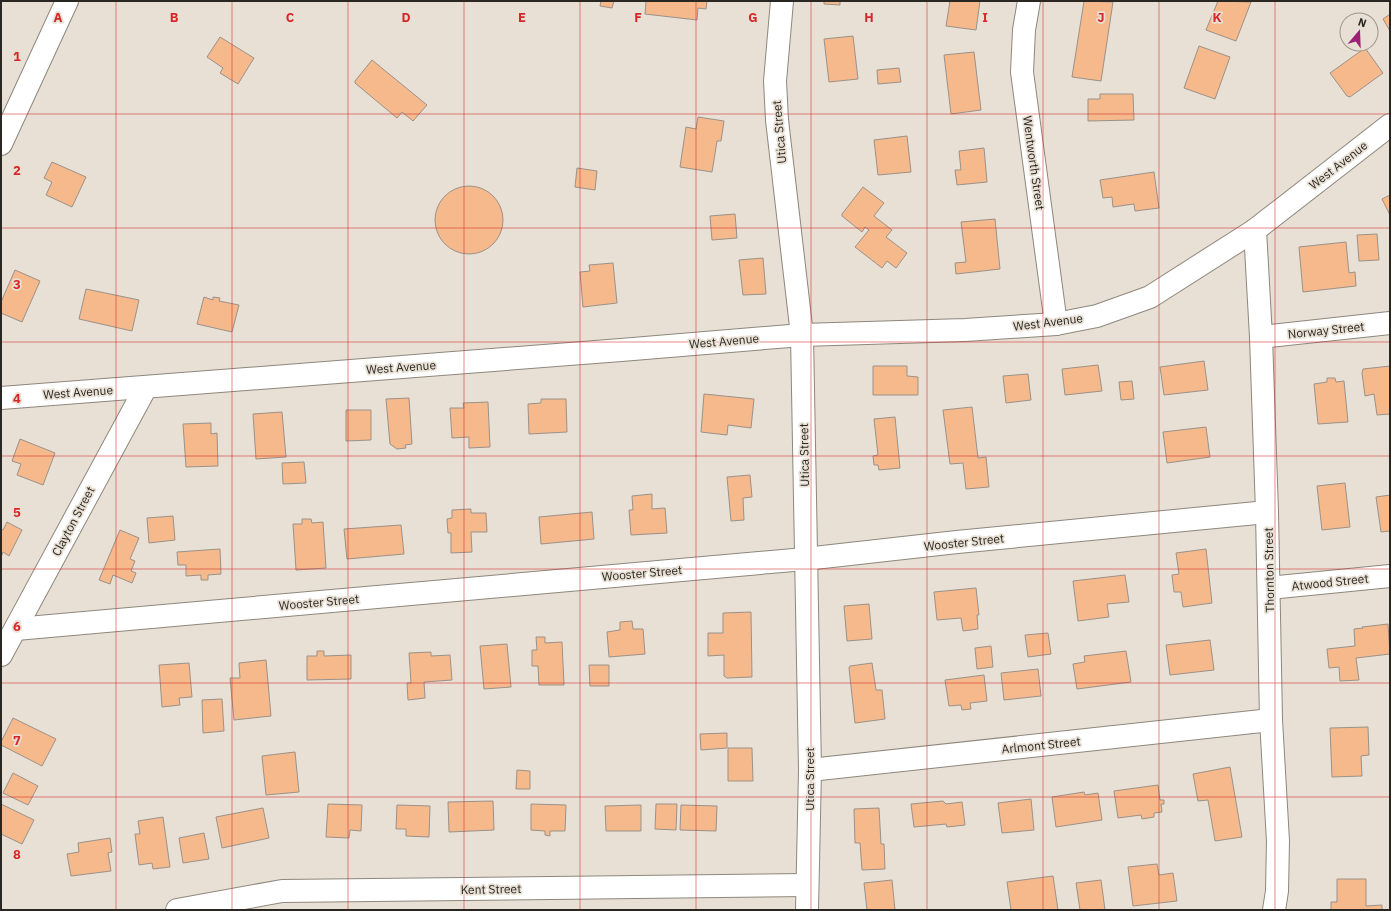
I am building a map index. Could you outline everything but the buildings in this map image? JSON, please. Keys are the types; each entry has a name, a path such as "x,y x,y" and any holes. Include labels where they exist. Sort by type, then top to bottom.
{"street":[{"path":"1,144 67,1"},
{"name":"Utica Street","path":"782,1 775,81 777,120 802,335 810,770 806,885 807,910"},
{"name":"Wentworth Street","path":"1029,1 1024,30 1022,72 1056,324"},
{"name":"West Avenue","path":"1,398 802,335 965,330 1056,324 1097,316 1150,297 1255,230 1390,125"},
{"name":"Thornton Street","path":"1255,230 1268,512 1272,720 1278,842 1277,891 1274,910"},
{"name":"Norway Street","path":"1261,337 1390,323"},
{"name":"Clayton Street","path":"1,656 146,387"},
{"name":"Wooster Street","path":"16,629 805,559 957,542 1268,512"},
{"name":"Atwood Street","path":"1269,588 1390,576"},
{"name":"Arlmont Street","path":"810,770 1272,720"},
{"name":"Kent Street","path":"177,910 282,891 806,885"}]}
